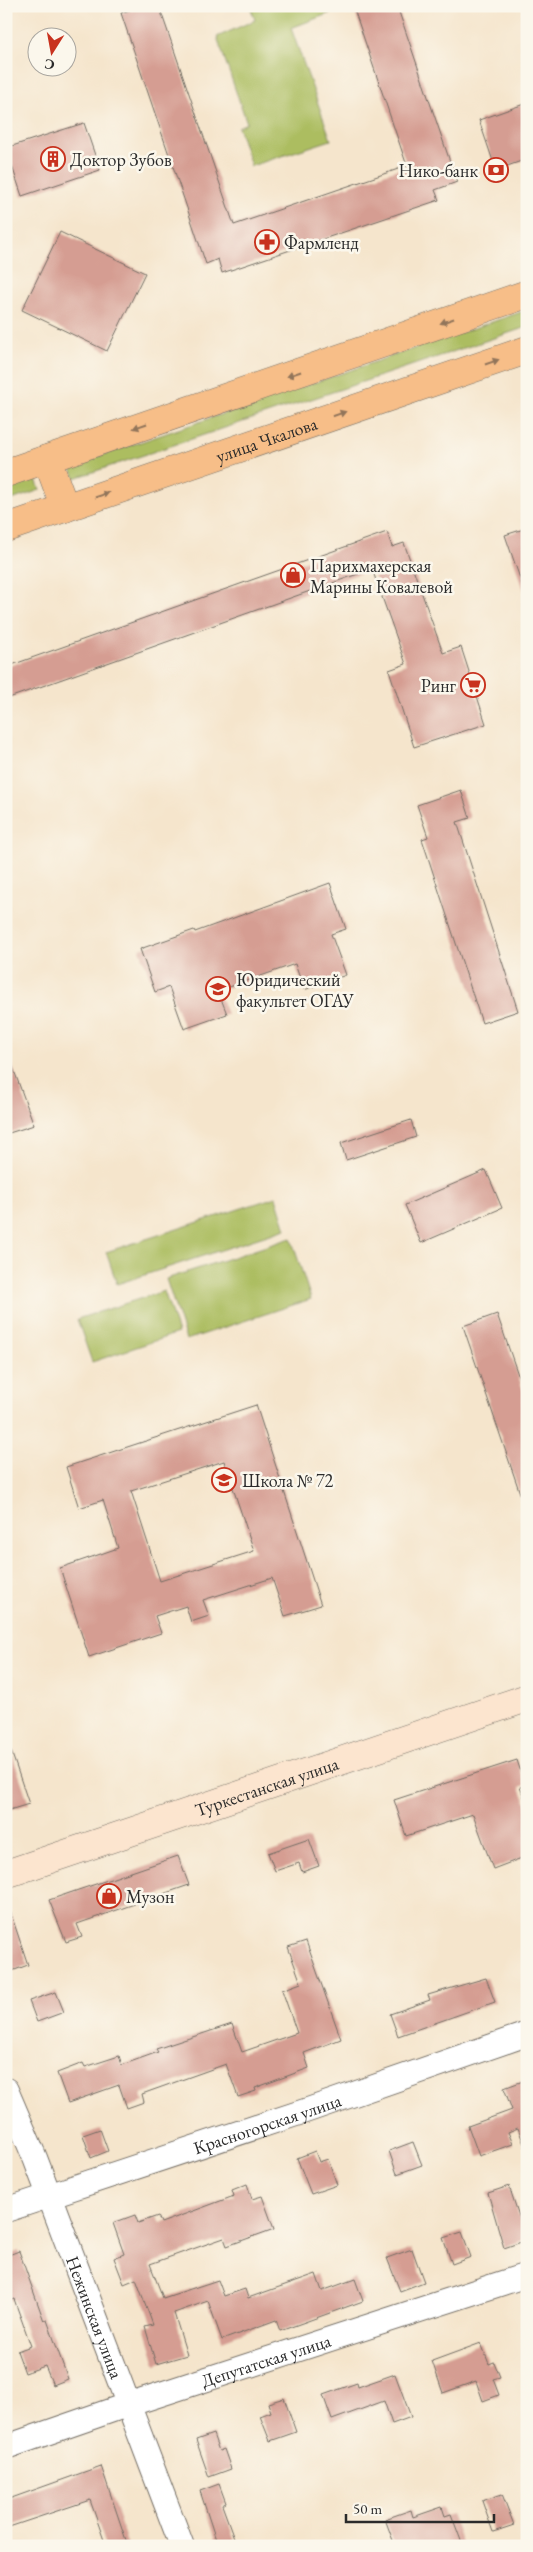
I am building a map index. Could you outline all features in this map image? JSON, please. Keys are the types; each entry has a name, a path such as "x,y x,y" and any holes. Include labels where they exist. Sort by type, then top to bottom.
{"main road":[{"path":"6,473 527,294"},
{"name":"улица Чкалова","path":"6,528 527,350"},
{"path":"46,459 65,508"},
{"name":"Туркестанская улица","path":"6,1874 527,1698"}],"street":[{"name":"Красногорская улица","path":"6,2210 308,2110 527,2034"},
{"name":"Нежинская улица","path":"6,2090 49,2196 182,2546"},
{"name":"Депутатская улица","path":"6,2448 127,2405 527,2275"}],"green space":[{"path":"250,6 349,6 291,28 331,140 251,166 238,127 247,123 217,37 255,20"},
{"path":"527,310 527,327 75,478 70,466"},
{"path":"36,479 40,490 6,502 6,489"},
{"path":"276,1197 286,1229 117,1284 106,1252"},
{"path":"291,1238 311,1299 186,1340 166,1279"},
{"path":"164,1291 178,1333 92,1362 77,1319"}],"building":[{"path":"141,6 159,6 234,225 407,166 353,6 397,6 457,182 435,190 439,200 222,273 218,259 206,264 121,13"},
{"path":"527,103 527,159 496,170 479,120"},
{"name":"Доктор Зубов","path":"84,123 100,170 22,196 6,148"},
{"path":"60,232 145,273 107,351 22,310"},
{"path":"527,528 527,590 524,590 505,535"},
{"path":"387,532 392,547 404,543 443,653 461,647 486,724 414,747 389,670 406,664 372,569 6,699 6,667"},
{"path":"461,790 470,818 457,822 518,1011 482,1023 422,839 428,837 417,805"},
{"path":"330,883 346,929 331,934 346,975 304,990 295,964 218,991 227,1014 184,1029 169,987 155,992 140,949 194,930 195,932"},
{"path":"8,1054 34,1125 6,1134 6,1055"},
{"path":"411,1120 416,1137 346,1160 341,1143"},
{"path":"486,1170 502,1208 421,1243 405,1205"},
{"path":"497,1314 527,1401 527,1505 524,1505 463,1326"},
{"path":"256,1405 321,1605 285,1616 272,1578 203,1600 209,1616 191,1622 186,1606 155,1616 161,1633 89,1657 60,1568 118,1548 103,1500 79,1508 66,1467","holes":["224,1461 254,1551 160,1581 131,1491"]},
{"path":"6,1745 9,1745 29,1804 6,1811"},
{"path":"517,1760 525,1785 520,1787 527,1805 527,1856 493,1869 473,1814 406,1836 394,1800"},
{"path":"309,1839 319,1866 302,1872 299,1863 275,1871 268,1853"},
{"path":"178,1856 189,1885 77,1924 82,1937 66,1942 49,1900"},
{"path":"9,1908 28,1965 12,1971 6,1954 6,1909"},
{"path":"306,1941 341,2039 304,2053 309,2068 255,2088 256,2091 238,2097 226,2064 142,2094 144,2102 127,2108 119,2085 68,2103 57,2073 83,2063 85,2067 119,2056 122,2065 158,2052 156,2049 232,2024 242,2052 297,2033 282,1990 301,1983 288,1947"},
{"path":"486,1978 495,2002 398,2036 390,2014 430,2000 428,1995"},
{"path":"56,1992 64,2012 37,2022 29,2001"},
{"path":"523,2081 527,2091 527,2146 525,2147 518,2128 508,2132 513,2144 479,2156 468,2126 512,2110 504,2088"},
{"path":"100,2129 108,2151 91,2158 83,2135"},
{"path":"413,2142 422,2165 397,2174 389,2151"},
{"path":"315,2151 319,2162 328,2159 337,2185 311,2194 297,2158"},
{"path":"247,2184 252,2199 262,2196 274,2229 227,2246 224,2238 150,2264 163,2298 218,2280 224,2296 245,2289 248,2298 316,2274 322,2291 355,2279 363,2301 280,2331 276,2320 222,2340 208,2301 174,2313 187,2355 156,2364 145,2327 153,2325 136,2279 124,2284 114,2258 124,2254 113,2223 135,2215 138,2223 158,2216 161,2223 234,2196 232,2190"},
{"path":"509,2186 527,2240 504,2248 488,2193"},
{"path":"462,2232 471,2257 452,2264 443,2238"},
{"path":"412,2249 424,2282 400,2291 387,2258"},
{"path":"19,2251 44,2321 47,2320 68,2379 53,2385 45,2366 25,2373 17,2351 31,2346 14,2299 6,2302 6,2256"},
{"path":"481,2343 489,2364 494,2362 500,2377 493,2379 499,2395 483,2401 476,2381 443,2393 432,2361"},
{"path":"395,2374 411,2417 392,2424 384,2401 332,2420 323,2395 357,2383 358,2387"},
{"path":"284,2398 296,2432 270,2441 260,2416 271,2412 268,2403"},
{"path":"213,2434 219,2451 224,2449 231,2469 209,2477 196,2440"},
{"path":"101,2466 128,2546 106,2546 90,2500 6,2528 6,2500"},
{"path":"219,2484 226,2503 222,2505 237,2546 218,2546 200,2491"},
{"path":"502,2494 514,2525 493,2532 482,2501"},
{"path":"442,2507 445,2516 451,2514 463,2546 395,2546 385,2519 411,2510 413,2517"}],"place":[{"name":"Доктор Зубов","path":"53,159"},
{"name":"Нико-банк","path":"496,170"},
{"name":"Фармленд","path":"267,242"},
{"name":"Парихмахерская Марины Ковалевой","path":"293,575"},
{"name":"Ринг","path":"473,685"},
{"name":"Юридический факультет ОГАУ","path":"218,989"},
{"name":"Школа № 72","path":"224,1480"},
{"name":"Музон","path":"109,1896"}]}
